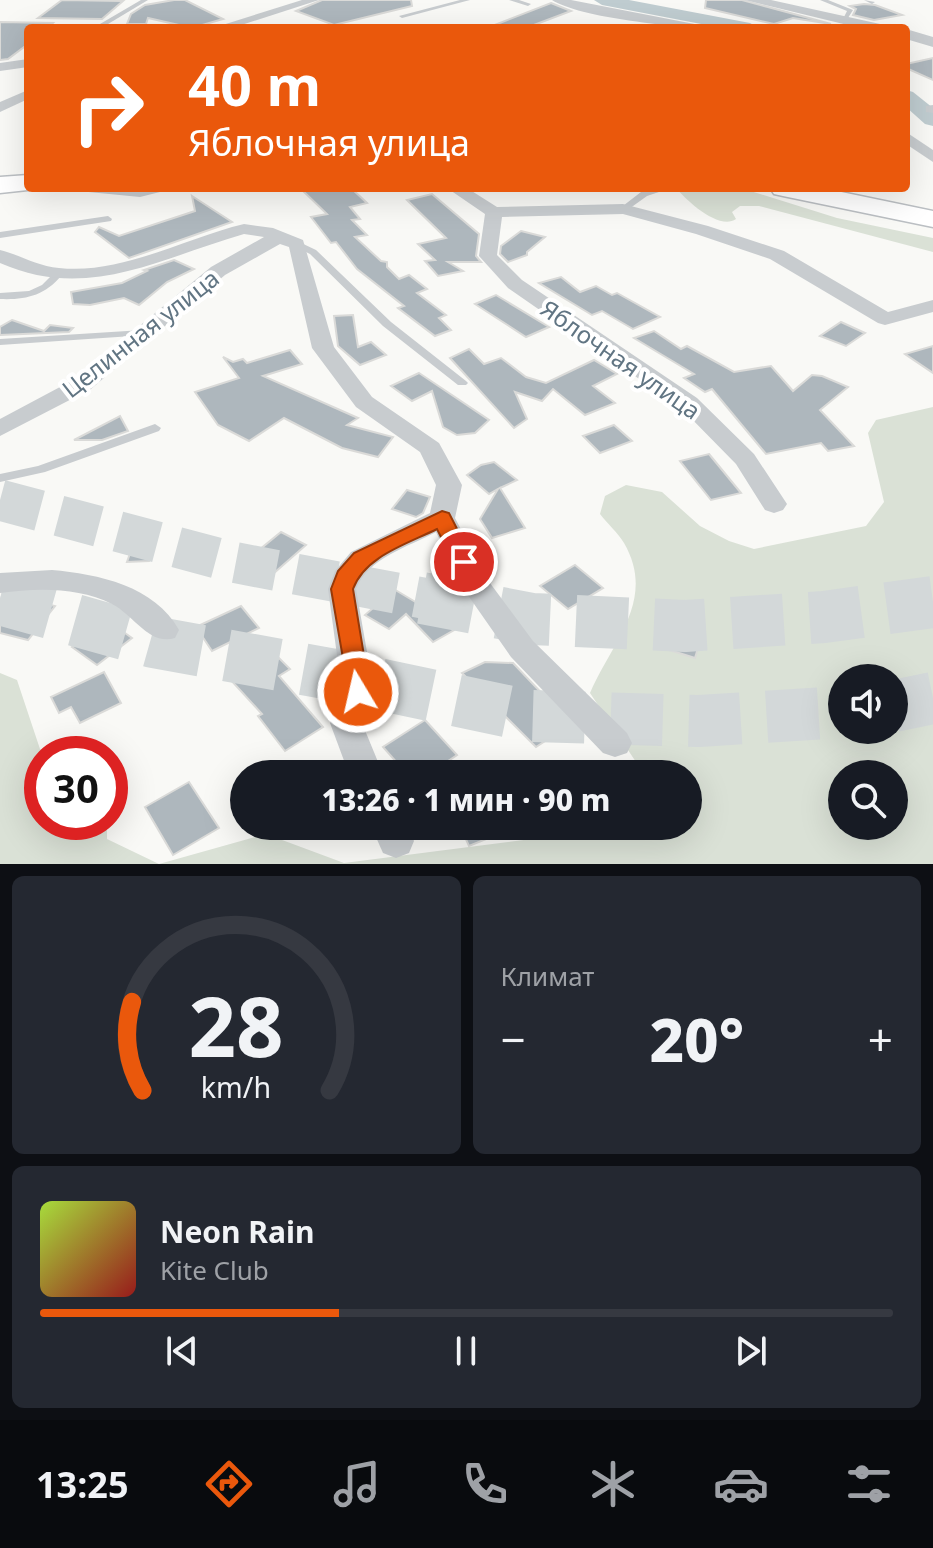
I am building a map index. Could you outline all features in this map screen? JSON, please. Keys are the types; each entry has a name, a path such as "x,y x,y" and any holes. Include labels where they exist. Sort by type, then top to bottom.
{"main road":[{"path":"0,185 24,183"},
{"path":"802,192 927,218"}],"street":[{"path":"232,24 314,0"},
{"path":"557,0 614,14 682,24"},
{"path":"752,0 862,24"},
{"path":"256,5 268,13"},
{"path":"266,24 263,20 268,13"},
{"path":"910,35 933,42"},
{"path":"0,67 24,64"},
{"path":"0,108 24,98"},
{"path":"910,140 933,157"},
{"path":"462,192 494,212 623,209 702,230 777,255 885,319 933,306"},
{"name":"Яблочная улица","path":"494,212 488,256 515,284 689,403 745,459 774,504"},
{"path":"0,256 58,274 113,271 244,229 288,240 323,348 364,402 430,448 449,485 442,518 475,584 522,649 615,743"},
{"name":"Целинная улица","path":"0,429 83,384 218,271 288,240"},
{"path":"361,760 346,723 358,692 342,589 349,571 361,559 442,518"},
{"path":"0,583 32,578 104,588 137,605 164,630"}],"lane":[{"path":"104,24 145,0"},
{"path":"402,16 467,0"},
{"path":"512,0 528,4"},
{"path":"823,0 850,10 844,20"},
{"path":"116,192 151,192"},
{"path":"623,209 652,192"},
{"path":"0,235 108,219"},
{"path":"288,240 313,252 387,324 462,383"},
{"path":"0,296 34,295 49,286 58,274"},
{"path":"0,342 143,333"},
{"path":"0,478 41,469 155,428"}],"shaded area":[{"path":"680,192 754,192 837,218 933,238 933,252 759,206 740,206 732,212 736,219 721,221"},
{"path":"933,407 933,864 159,864 245,840 282,840 344,863 523,840 702,840 702,760 635,760 590,693 628,620 636,583 633,564 624,543 600,514 605,496 626,485 662,492 700,526 729,541 754,549 866,526 884,502 868,433 876,420"},
{"path":"0,673 17,680 36,736 24,736 24,840 109,840 159,864 0,864"}],"building":[{"path":"62,0 123,1 102,19 38,18"},
{"path":"185,0 223,19 206,24 174,24 148,18 146,24 127,24 131,14 145,5"},
{"path":"322,0 411,0 412,6 338,24 296,11"},
{"path":"706,0 742,0 831,24 793,18 774,24 705,8"},
{"path":"551,3 571,11 537,24 497,24"},
{"path":"864,4 902,15 874,20 853,15 856,9 850,6"},
{"path":"0,22 53,23 24,24 24,47 8,59 0,60"},
{"path":"933,58 933,80 910,70 910,63"},
{"path":"304,192 355,192 367,203 350,207 360,219 352,220 367,235 355,237 381,261 387,262 387,267 399,279 409,275 427,289 417,293 446,315 439,318 451,330 435,336 398,308 404,306 357,269 311,217 327,214"},
{"path":"432,194 479,234 476,256 481,262 448,262 463,271 438,276 425,261 435,260 418,244 446,238 407,200"},
{"path":"192,196 232,222 129,258 95,232 99,227 119,236 195,211"},
{"path":"521,231 545,237 527,255 508,262 500,254 501,246"},
{"path":"174,260 194,269 167,282 139,305 124,298 90,305 73,304 71,292 122,283 147,271 144,270"},
{"path":"561,277 580,292 596,286 612,295 617,293 660,317 633,329 602,311 592,315 539,283"},
{"path":"496,295 549,327 526,337 475,304"},
{"path":"353,315 358,347 371,342 386,355 360,365 338,346 334,316"},
{"path":"12,320 44,331 50,325 73,328 69,332 0,335 0,327"},
{"path":"841,322 865,333 846,346 820,336"},
{"path":"654,331 681,349 687,346 734,372 771,366 793,391 812,375 848,387 820,410 854,446 828,451 821,443 766,454 712,389 705,392 684,378 694,374 634,338"},
{"path":"933,346 933,373 905,354"},
{"path":"469,349 484,364 501,358 526,377 546,383 594,360 617,374 593,386 615,403 585,415 553,389 542,401 515,392 527,419 514,428 450,358"},
{"path":"290,350 302,364 263,376 358,418 347,425 393,437 378,457 342,448 284,418 249,441 218,425 195,392 239,378 223,357 233,362 243,359 247,363"},
{"path":"419,373 489,420 475,433 457,435 443,427 432,391 412,401 391,386"},
{"path":"120,416 128,431 102,440 74,440"},
{"path":"614,425 632,441 600,453 583,436"},
{"path":"709,454 741,493 711,500 680,461"},
{"path":"494,462 517,480 500,488 525,528 492,538 480,519 498,489 489,494 467,475 481,465"},
{"path":"407,490 430,497 423,513 416,517 392,509"},
{"path":"281,532 306,545 274,573 248,559"},
{"path":"155,544 149,561 127,562 133,545"},
{"path":"575,565 603,588 568,609 540,586"},
{"path":"382,582 439,616 431,593 463,625 433,642 406,614 389,629 365,615 388,595 379,586"},
{"path":"14,596 55,606 28,640 0,633 0,612"},
{"path":"241,606 259,628 212,651 196,627"},
{"path":"108,621 132,638 97,665 72,647"},
{"path":"669,629 701,638 695,658 663,648"},
{"path":"271,650 290,669 279,676 323,727 285,751 258,716 262,714 228,677"},
{"path":"485,662 513,663 571,724 536,747 462,673"},
{"path":"104,672 121,703 80,723 71,707 59,713 51,697"},
{"path":"425,720 457,755 450,760 395,760 383,747"},
{"path":"189,782 219,828 173,855 145,807"},
{"path":"466,840 484,840 469,846"}],"waterway":[{"path":"602,0 729,24"},
{"path":"910,99 933,119"}],"tunnel":[{"path":"0,500 232,562 433,600"},
{"path":"422,598 532,619 685,626 824,617 933,602"},
{"path":"4,600 0,599 153,642 330,674 530,716 699,721 828,713"},
{"path":"908,703 933,698"}],"route":[{"path":"358,692 342,589 349,571 361,559 442,518 464,562"}]}
